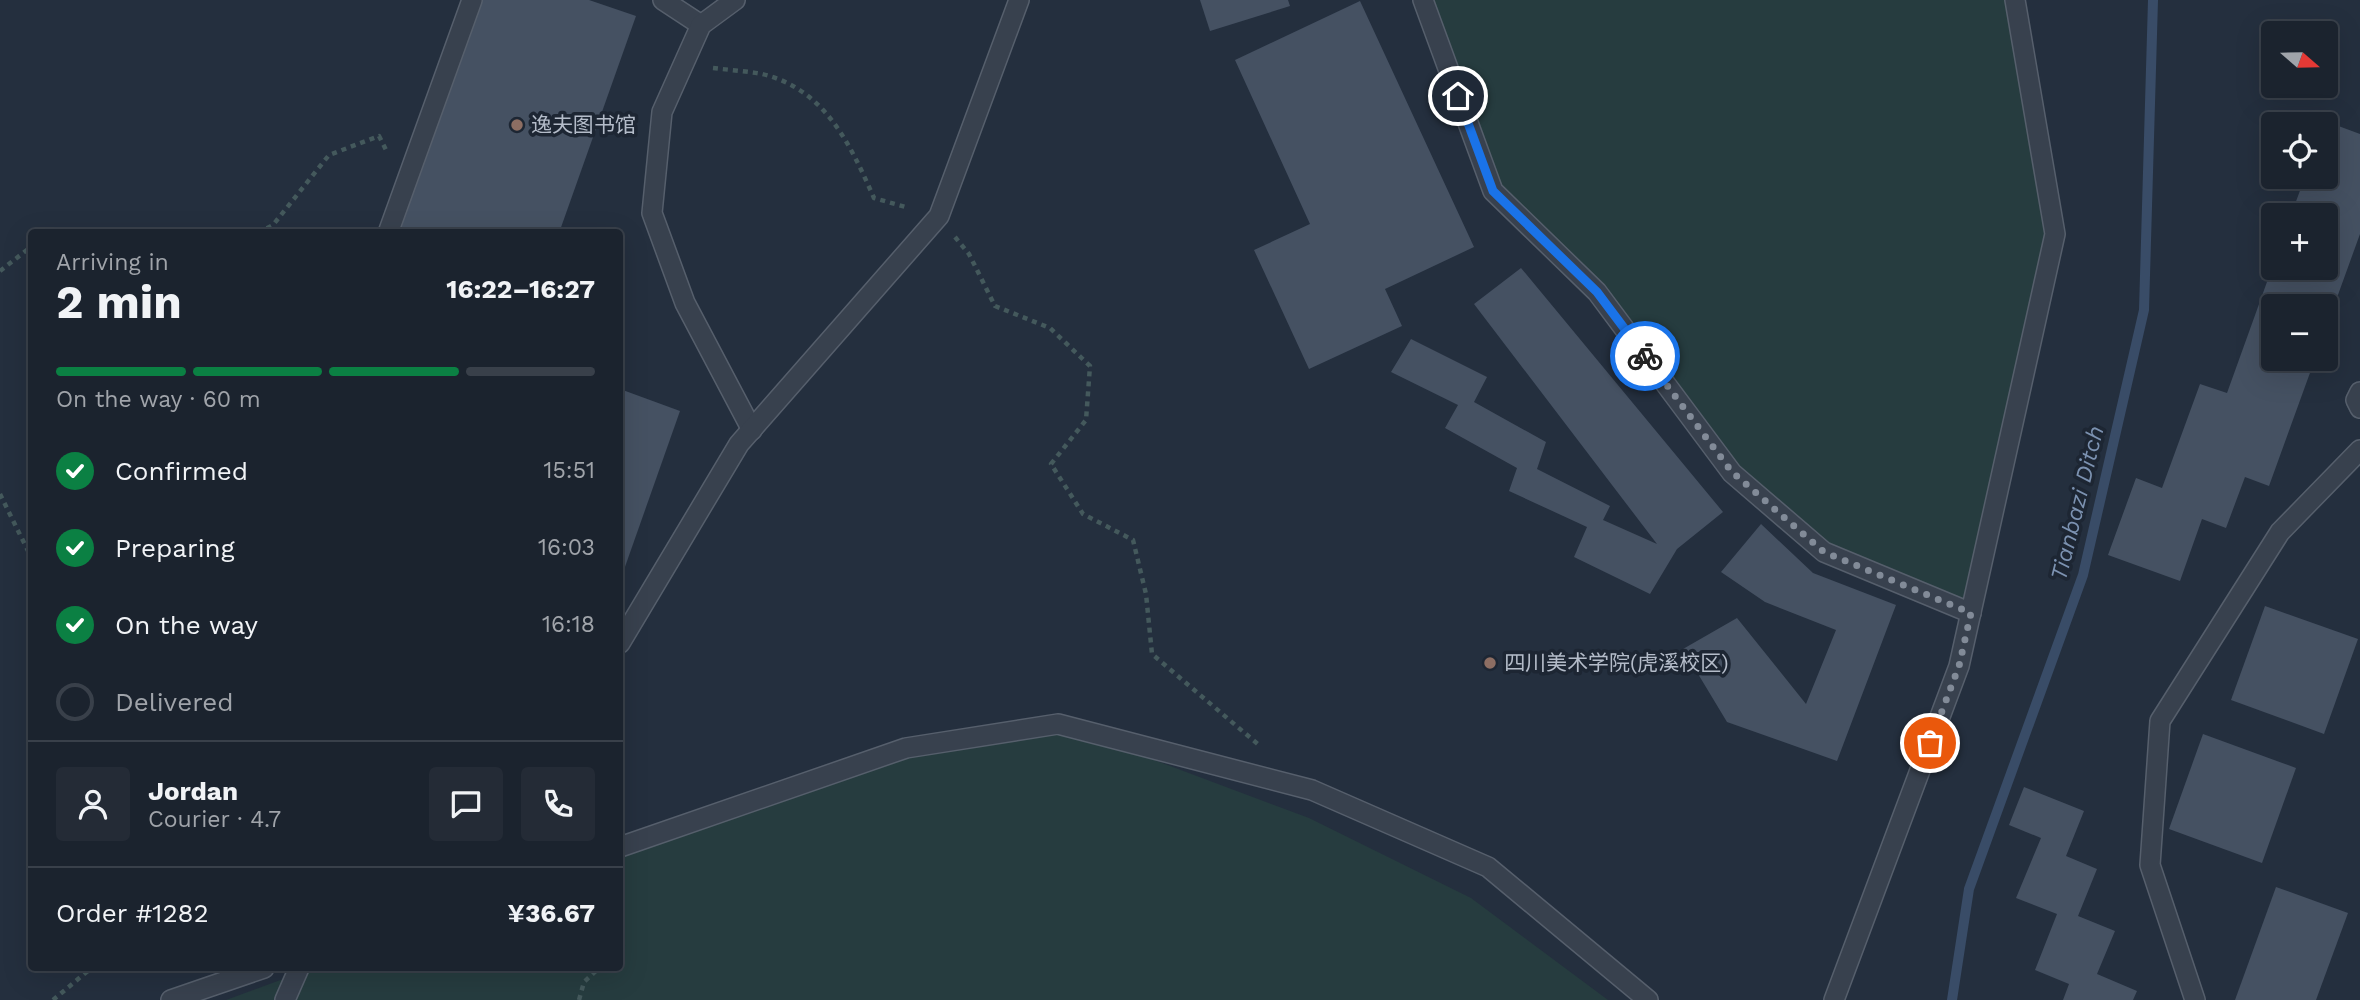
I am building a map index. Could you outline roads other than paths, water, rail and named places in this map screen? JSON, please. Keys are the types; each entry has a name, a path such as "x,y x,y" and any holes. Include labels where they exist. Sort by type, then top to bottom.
{"lane":[{"path":"389,229 472,0"},
{"path":"663,0 698,33"},
{"path":"735,0 698,33 662,112 652,213 685,303 752,430"},
{"path":"623,638 740,444 939,216 1019,0"},
{"path":"1423,0 1493,191 1597,292 1732,472 1824,552 1971,613"},
{"path":"1834,1000 1959,666 2055,233 2015,0"},
{"path":"2360,392 2356,400 2360,408"},
{"path":"2195,1000 2150,865 2160,721 2280,532 2360,450"},
{"path":"623,845 906,748 1058,724 1312,790 1488,867 1648,1000"},
{"path":"171,1000 255,971"},
{"path":"285,1000 298,971"}],"waterway":[{"name":"Tianbazi Ditch","path":"1952,1000 1969,889 2083,575 2144,310 2153,0"}],"place":[{"name":"逸夫图书馆","path":"517,125"},
{"name":"四川美术学院(虎溪校区)","path":"1490,663"}]}
